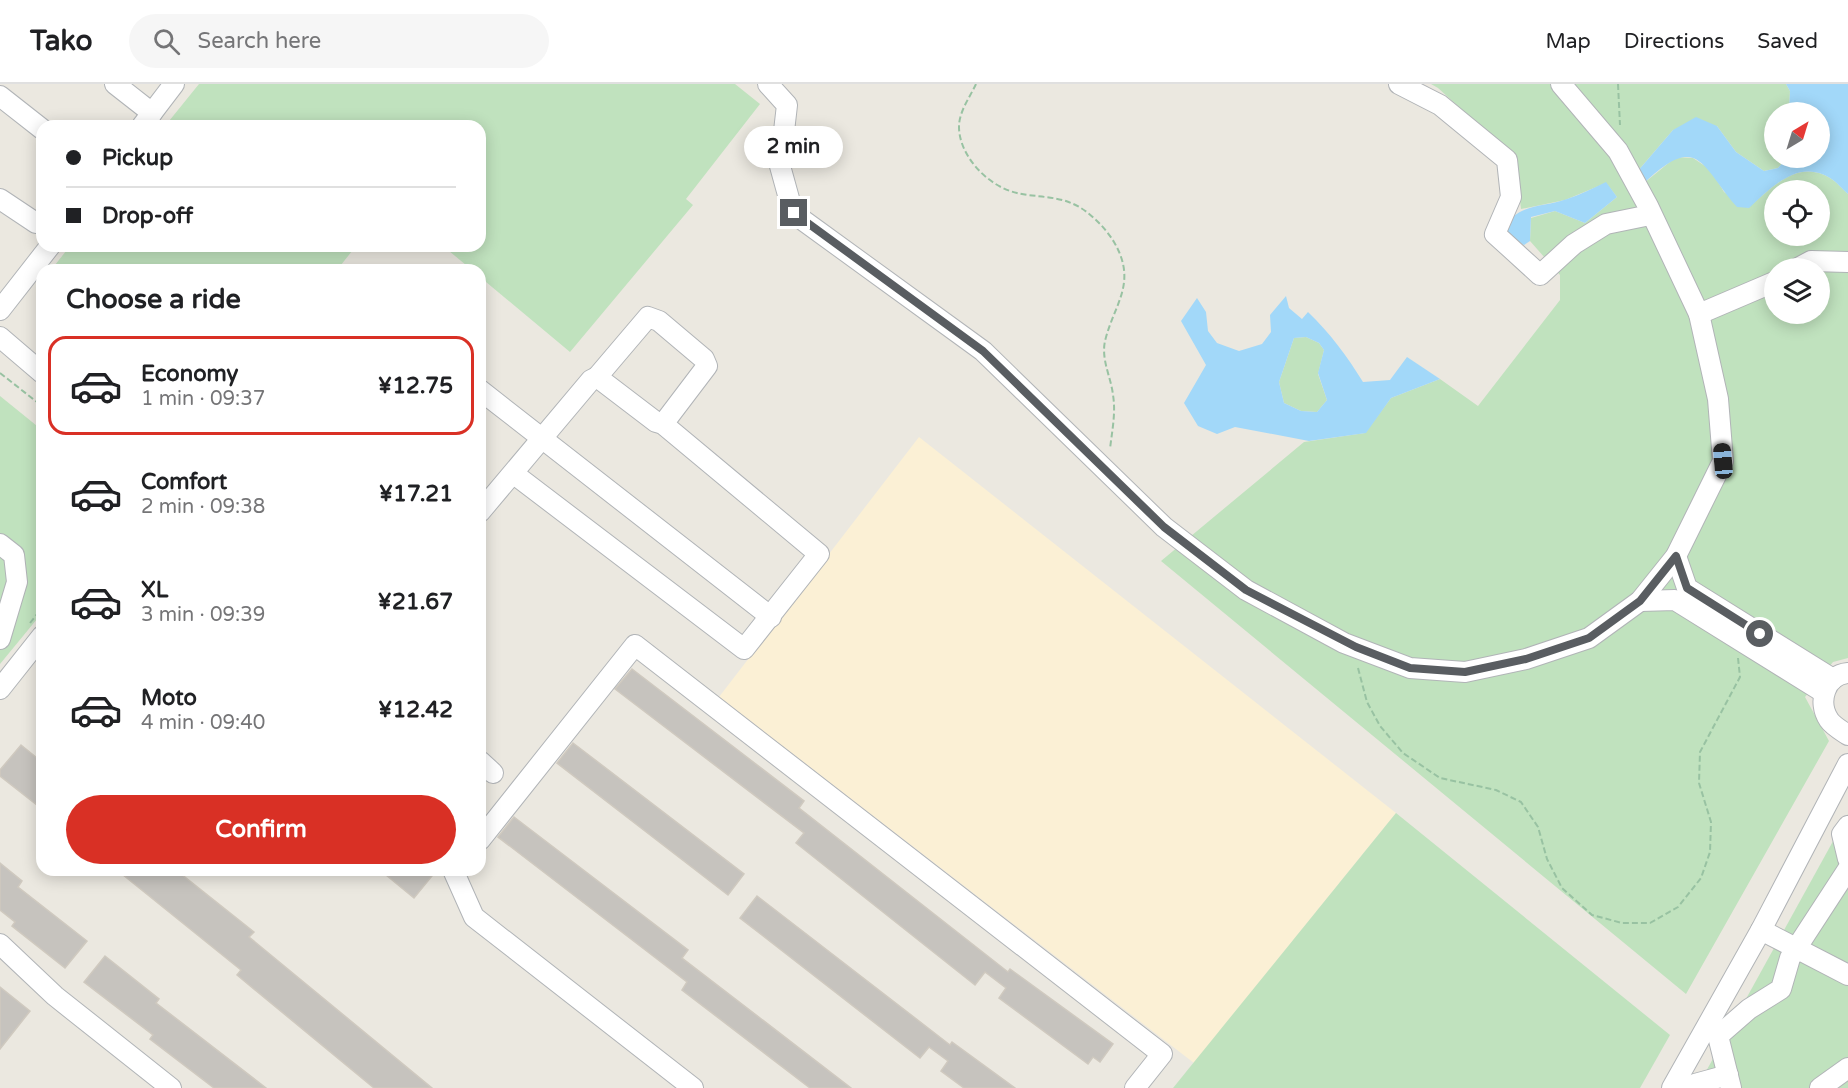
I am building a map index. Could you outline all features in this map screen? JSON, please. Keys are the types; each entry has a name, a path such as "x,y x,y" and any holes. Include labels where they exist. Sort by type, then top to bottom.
{"street":[{"path":"115,84 147,119 174,84"},
{"path":"768,84 788,105 780,166 794,213 983,351 1164,527 1246,590 1356,647 1410,668 1465,672 1526,659 1589,638 1640,601 1676,556 1723,461 1718,399 1700,314 1648,206 1618,151 1561,84"},
{"path":"1400,84 1440,105 1507,160 1510,197 1495,234 1540,275 1574,244 1606,224 1650,215"},
{"path":"0,96 36,124"},
{"path":"0,199 36,223"},
{"path":"0,310 45,252"},
{"path":"1830,262 1848,262"},
{"path":"1700,314 1764,286"},
{"path":"486,505 648,316 659,321 704,359 707,366 663,424"},
{"path":"0,337 36,368"},
{"path":"514,474 744,649 819,554 663,424 656,422 597,377"},
{"path":"486,395 771,617"},
{"path":"0,544 14,555 17,582 0,639"},
{"path":"1676,556 1687,588 1835,682"},
{"path":"1640,601 1675,600 1740,640 1835,682"},
{"path":"0,689 36,644"},
{"path":"486,832 635,645 1162,1054 1135,1088"},
{"path":"1835,682 1823,706 1829,721 1848,735"},
{"path":"1672,1088 1761,930 1848,764"},
{"path":"1848,826 1842,834 1848,860"},
{"path":"1692,1088 1695,1084 1729,1081 1718,1036 1749,1009 1781,988 1790,958 1848,869"},
{"path":"456,876 474,917 693,1088"},
{"path":"1761,930 1848,975"},
{"path":"0,944 55,996 171,1088"},
{"path":"1820,1088 1848,1068"}],"path":[{"path":"976,84 964,106 959,126 964,148 978,169 995,184 1015,193 1070,202 1089,213 1114,242 1124,268 1123,296 1105,341 1104,357 1113,395 1114,424 1109,452 1102,469"},
{"path":"1618,84 1620,126"},
{"path":"0,373 36,401"},
{"path":"1356,647 1359,675 1367,702 1380,726 1403,753 1440,778 1496,790 1521,802 1538,827 1546,859 1562,888 1592,915 1622,923 1650,923 1678,907 1701,878 1710,852 1711,822 1699,783 1700,752 1740,677 1738,661 1740,640"}],"shaded area":[{"path":"919,437 1396,813 1194,1063 719,697"}],"green space":[{"path":"199,84 735,84 760,104 686,199 693,205 570,352 486,282 486,264 465,264 450,252 486,252 486,120 170,120"},
{"path":"1431,84 1786,84 1790,91 1789,102 1764,102 1764,168 1778,168 1764,171 1736,152 1717,126 1673,130 1637,172 1644,183 1676,157 1693,158 1711,170 1724,192 1748,208 1764,194 1764,246 1830,246 1830,180 1783,180 1796,173 1807,171 1818,173 1835,181 1848,194 1848,658 1833,662 1805,697 1829,741 1686,994 1161,561 1304,442 1365,433 1391,398 1440,379 1478,406 1560,300 1560,275 1530,241 1531,218 1555,211 1585,223 1617,197 1606,183 1565,200 1521,209 1515,158"},
{"path":"65,252 351,252 342,264 56,264"},
{"path":"1306,337 1319,343 1324,350 1318,374 1327,400 1317,412 1301,411 1284,403 1279,382 1294,338"},
{"path":"0,396 36,425 36,620 0,664"},
{"path":"1396,813 1670,1035 1640,1088 1173,1088"},
{"path":"1848,814 1848,1088 1705,1088 1704,1075"}],"water":[{"path":"1786,84 1848,84 1848,194 1830,178 1807,171 1796,173 1783,180 1764,180 1764,194 1749,208 1737,207 1698,160 1688,157 1677,159 1662,167 1644,183 1637,172 1673,130 1696,117 1717,126 1736,152 1764,171 1778,168 1830,168 1830,102 1789,102 1790,91"},
{"path":"1606,182 1617,197 1585,223 1555,211 1531,217 1530,241 1524,245 1503,232 1514,216 1521,211 1558,202"},
{"path":"1286,296 1289,308 1302,319 1308,312 1324,328 1363,382 1390,380 1407,357 1440,379 1391,398 1366,433 1309,441 1235,427 1217,434 1198,426 1184,403 1206,365 1181,321 1197,298 1206,312 1208,331 1217,343 1239,351 1262,344 1271,332 1270,315","holes":["1306,337 1319,343 1324,350 1318,373 1327,400 1317,412 1301,411 1284,403 1279,382 1294,338"]}],"building":[{"path":"632,669 804,801 799,808 1008,972 1010,969 1113,1044 1100,1062 1093,1057 1088,1064 999,998 1006,988 985,972 975,985 796,843 804,833 615,689"},
{"path":"573,743 744,874 728,895 557,763"},
{"path":"21,745 36,757 36,804 0,776 0,770"},
{"path":"514,817 688,950 682,958 851,1088 810,1088 682,990 687,982 498,837"},
{"path":"0,863 22,881 18,887 87,941 65,968 12,926 15,922 0,910"},
{"path":"124,876 184,876 254,932 249,937 432,1088 374,1088 237,975 241,970"},
{"path":"387,876 432,876 414,898"},
{"path":"757,896 950,1045 952,1042 1015,1088 964,1088 941,1071 948,1061 929,1047 920,1058 740,918"},
{"path":"105,956 159,999 156,1003 266,1088 214,1088 150,1039 153,1035 84,982"},
{"path":"0,987 30,1011 0,1049"}],"route":[{"path":"794,213 983,351 1164,527 1246,590 1344,643 1410,668 1465,672 1526,659 1589,638 1640,601 1676,556 1687,588 1760,634"}]}
